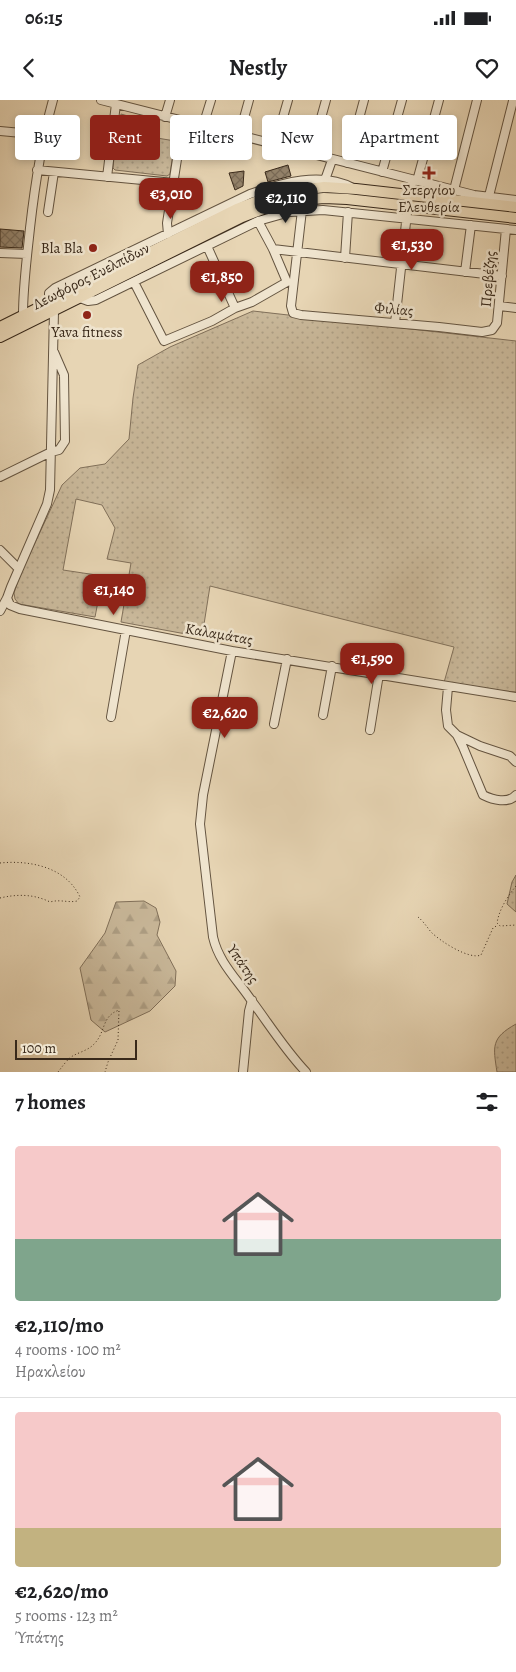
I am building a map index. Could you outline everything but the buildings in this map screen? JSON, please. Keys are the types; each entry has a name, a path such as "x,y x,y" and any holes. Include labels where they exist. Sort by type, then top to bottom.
{"main road":[{"name":"Λεωφόρος Ευελπίδων","path":"0,338 51,307 236,205 278,193 324,187 356,189 450,210 516,218"},
{"name":"Λεωφόρος Ευελπίδων","path":"0,327 23,315 80,298 242,217 282,202 324,198 408,200 473,198 516,208"}],"street":[{"path":"49,115 53,100"},
{"path":"101,100 116,104 128,103 170,118"},
{"path":"165,117 170,100"},
{"path":"206,115 211,100"},
{"path":"245,115 249,100"},
{"path":"284,115 288,100"},
{"path":"322,115 326,100"},
{"path":"347,163 364,100"},
{"path":"382,172 402,100"},
{"path":"395,323 408,200 439,100"},
{"path":"454,190 477,100"},
{"path":"489,196 513,101"},
{"path":"107,177 116,104"},
{"path":"0,130 15,132"},
{"path":"23,315 27,254 39,160"},
{"path":"168,234 167,223 177,160"},
{"path":"325,180 332,160 454,190 473,198 489,196 516,200"},
{"path":"37,170 174,183"},
{"path":"48,212 54,172"},
{"path":"0,611 8,598 18,568 49,497 53,349 49,293 55,288 168,234 236,205 274,186 305,180 325,180 343,182 356,189"},
{"path":"323,210 324,198"},
{"path":"134,282 164,341 212,321 291,281 298,252 302,210"},
{"path":"80,298 88,301 96,300 258,221 275,215 302,210 348,212 516,230"},
{"path":"450,210 462,224"},
{"path":"345,258 348,212"},
{"path":"258,221 291,281"},
{"path":"465,272 471,225"},
{"name":"Πρεβέζης","path":"492,330 497,323 506,229"},
{"path":"207,246 235,308"},
{"path":"273,249 502,276"},
{"path":"0,253 27,254"},
{"name":"Φιλίας","path":"291,281 291,306 294,313 301,315 482,332 492,330"},
{"path":"499,306 516,308"},
{"path":"0,477 51,452 59,450 65,442 64,375 53,349"},
{"path":"0,550 18,568"},
{"name":"Καλαμάτας","path":"8,598 10,605 20,610 232,651 516,697"},
{"path":"111,717 126,630"},
{"name":"Υπάτης","path":"232,651 203,795 200,824 216,950 227,969 252,1000 288,1052 306,1072"},
{"path":"274,724 287,659"},
{"path":"323,715 332,666"},
{"path":"370,730 379,674"},
{"path":"448,687 446,718 448,726 457,735 480,746 510,756 516,762"},
{"path":"457,735 483,795 500,800 508,800 516,795"},
{"path":"243,1072 252,1000"}],"path":[{"path":"0,863 38,865 60,873 75,886 80,897 77,901 70,902 57,900 50,902 41,898 16,894 0,898"},
{"path":"498,925 496,923 498,916 516,886"},
{"path":"418,917 432,934 439,939 463,954 477,957 481,955 493,928 498,925 516,925"},
{"path":"58,1072 71,1058 92,1046 103,1032 106,1018 119,1010 118,1040 105,1072"}],"green space":[{"path":"160,138 170,140 170,160 172,160 170,174 167,176 115,170 113,168 114,160 160,160"},
{"path":"253,311 516,341 516,692 443,686 454,647 210,586 202,637 121,622 131,563 107,559 115,528 102,505 76,499 63,570 103,576 95,617 19,604 15,599 14,593 20,575 62,485 80,468 105,464 129,439 138,365 170,347"},
{"path":"516,875 516,912 507,904 512,882"},
{"path":"144,901 156,908 160,922 157,935 176,971 175,986 150,1011 105,1032 91,1020 80,968 105,933 116,902"},
{"path":"516,1024 516,1072 497,1072 496,1043 502,1034"}],"place":[{"name":"Στεργίου Ελευθερία","path":"429,173"},
{"name":"Bla Bla","path":"93,248"},
{"name":"Yava fitness","path":"87,315"}]}
